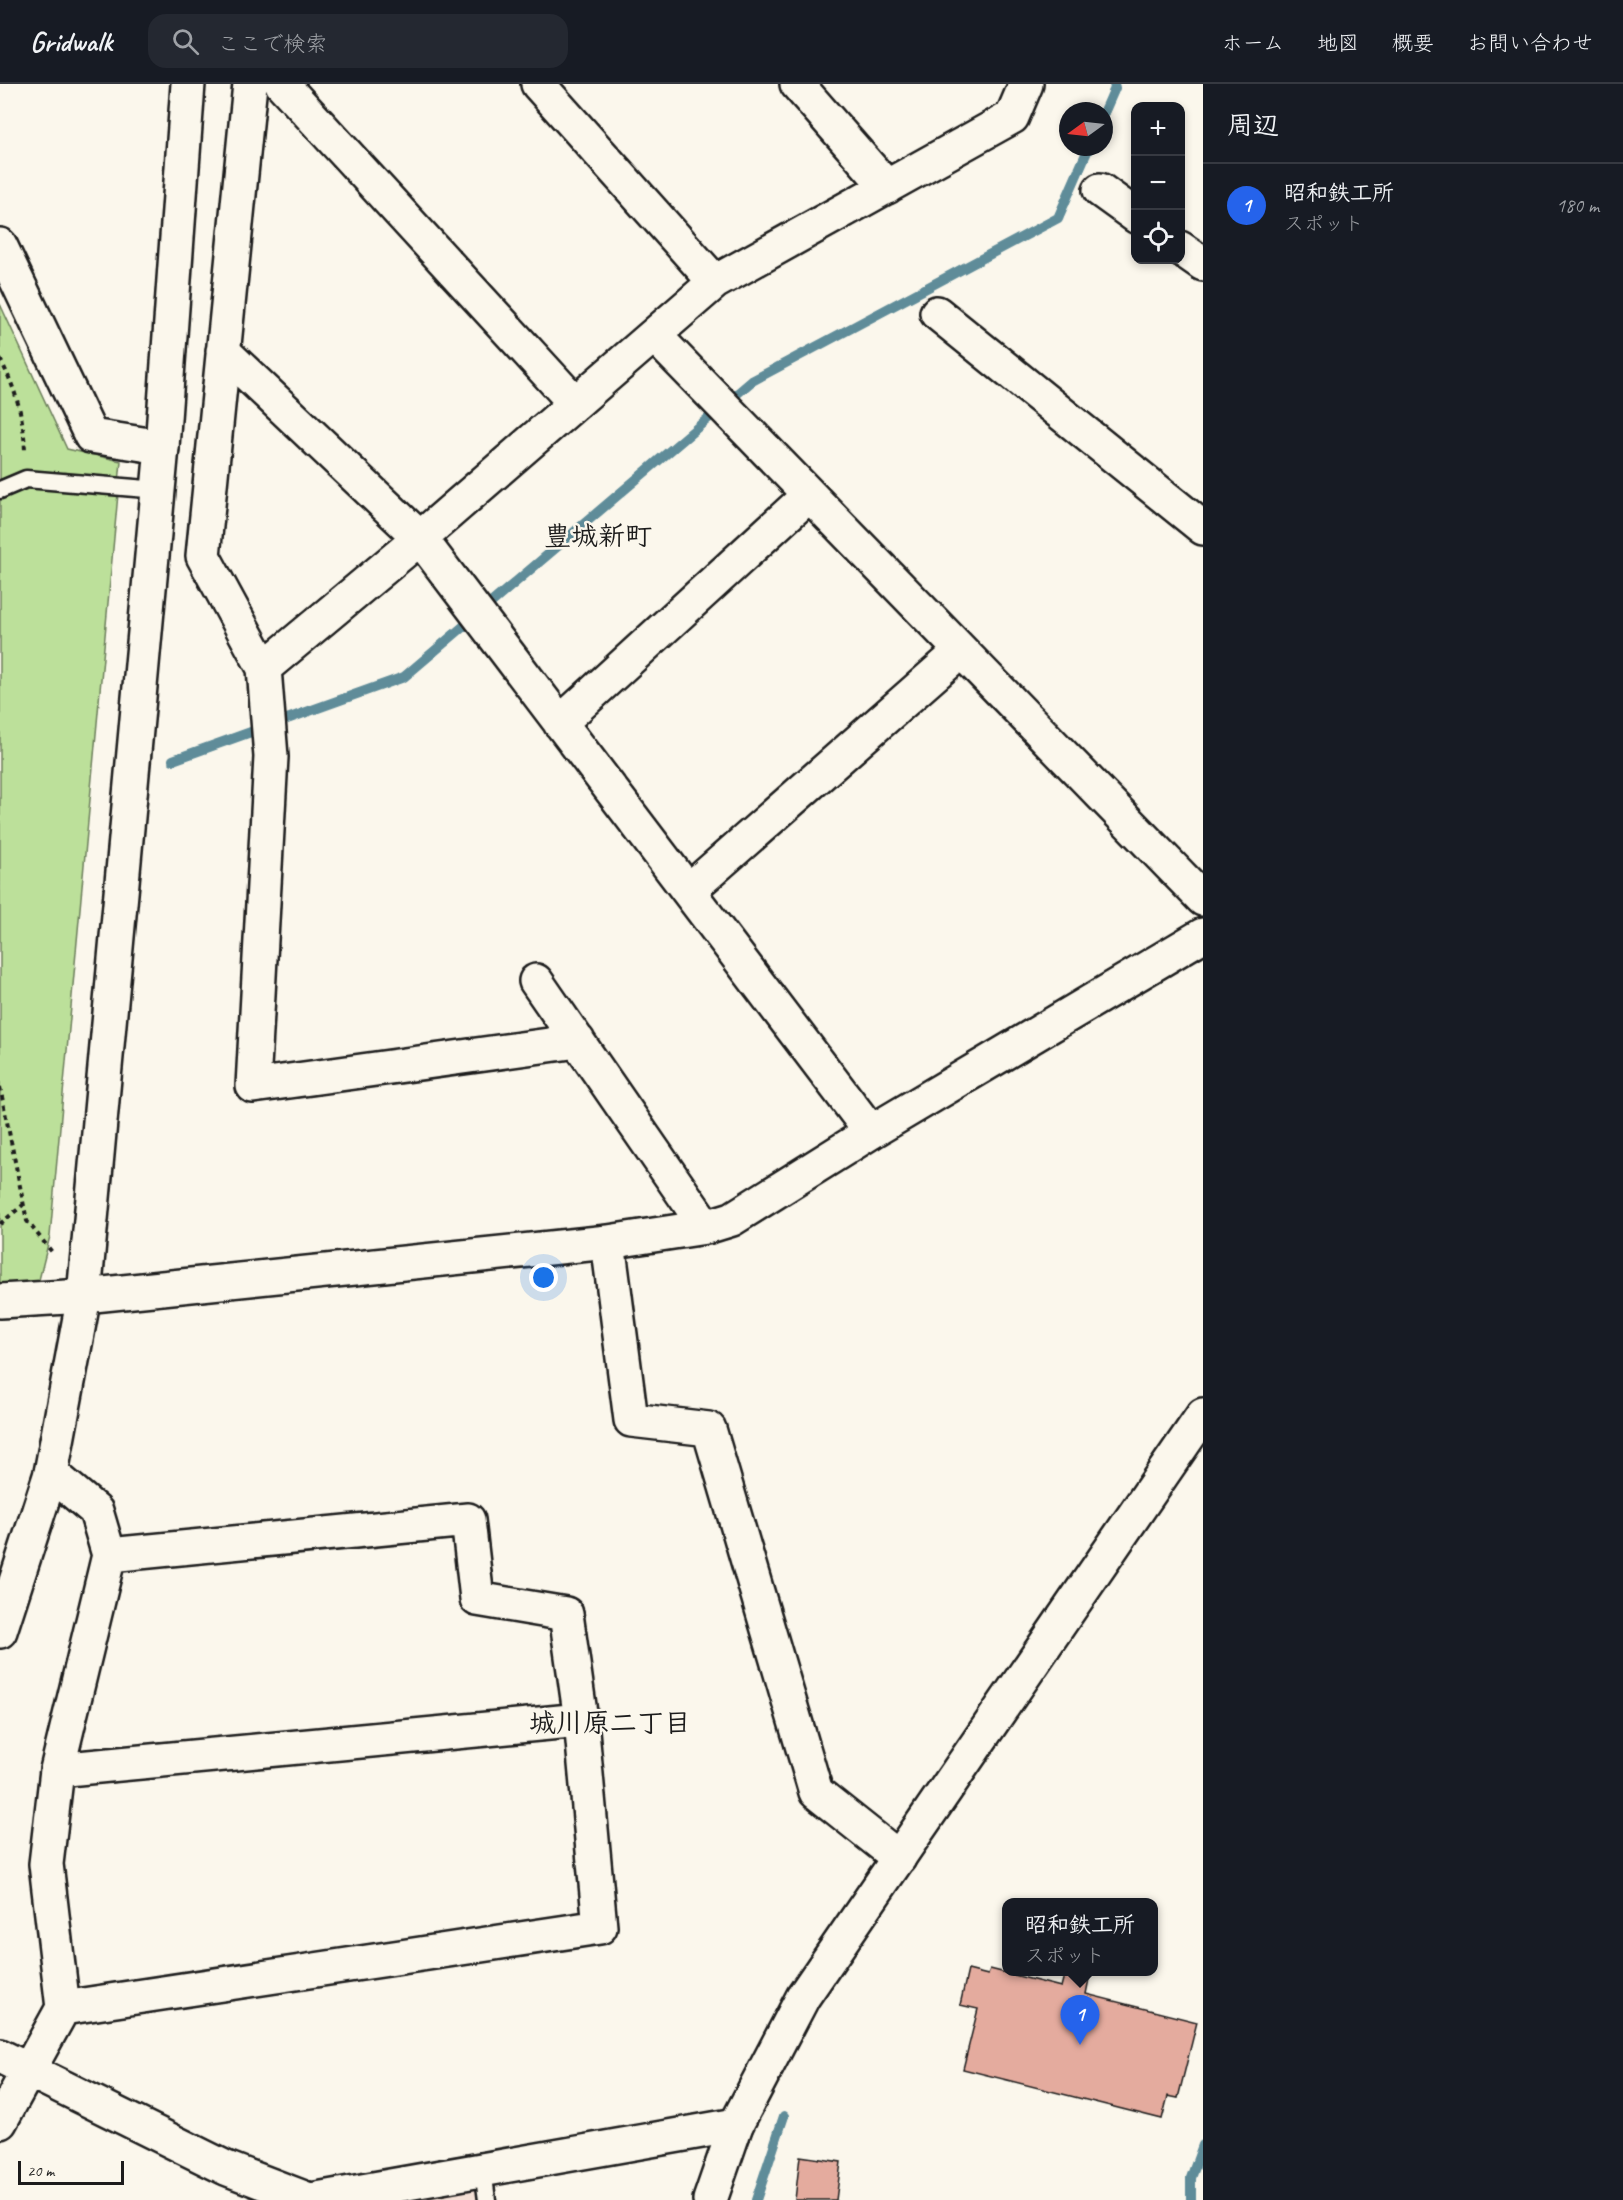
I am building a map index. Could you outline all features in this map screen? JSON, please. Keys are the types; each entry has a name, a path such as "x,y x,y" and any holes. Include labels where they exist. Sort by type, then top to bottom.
{"street":[{"path":"0,1631 51,1473 84,1296 159,489 188,84"},
{"path":"250,84 203,556 264,668 271,757 253,1086 578,1041"},
{"path":"282,84 575,403"},
{"path":"538,84 715,282"},
{"path":"797,84 887,187"},
{"path":"264,668 420,538 715,282 1012,117 1026,84"},
{"path":"1100,190 1131,212"},
{"path":"0,245 91,436 162,447"},
{"path":"1185,251 1203,264"},
{"path":"937,313 1203,528"},
{"path":"654,335 1203,899"},
{"path":"223,351 420,538 871,1132"},
{"path":"560,723 809,495"},
{"path":"688,891 961,651"},
{"path":"0,1301 84,1296 608,1242 706,1227 732,1219 871,1132 1203,935"},
{"path":"536,981 706,1227"},
{"path":"608,1242 631,1420 710,1429 816,1792 899,1858"},
{"path":"710,2200 736,2126 803,1997 1203,1415"},
{"path":"0,2122 63,2008 46,1864 57,1770 109,1555 96,1511 51,1473"},
{"path":"63,2008 600,1927 581,1720 566,1614 477,1599 468,1520 109,1555"},
{"path":"57,1770 581,1720"},
{"path":"0,2056 31,2069 226,2168 310,2200 485,2185 736,2126"}],"lane":[{"path":"0,490 26,479 159,489"}],"path":[{"path":"0,359 14,384 25,427 26,479"},
{"path":"0,1087 27,1221 54,1253"},
{"path":"0,1224 23,1205"}],"shaded area":[{"path":"490,2184 493,2200 387,2200"}],"green space":[{"path":"0,304 67,449 121,461 50,1236 38,1284 0,1285"}],"building":[{"path":"990,1969 1002,1972 1002,1976 1018,1976 1061,1987 1064,1976 1090,1976 1086,1994 1197,2022 1178,2098 1168,2096 1162,2119 963,2069 978,2009 960,2005 968,1970 988,1975"},
{"path":"800,2156 841,2162 836,2200 795,2200"}],"waterway":[{"path":"1109,102 1115,88 1114,84"},
{"path":"173,760 404,677 752,381 1058,218 1085,156"},
{"path":"756,2200 784,2116"},
{"path":"1191,2200 1191,2178 1203,2145"}],"place":[{"name":"昭和鉄工所","path":"1080,2045"}],"district":[{"name":"豊城新町","path":"598,536"},
{"name":"城川原二丁目","path":"610,1723"}]}
